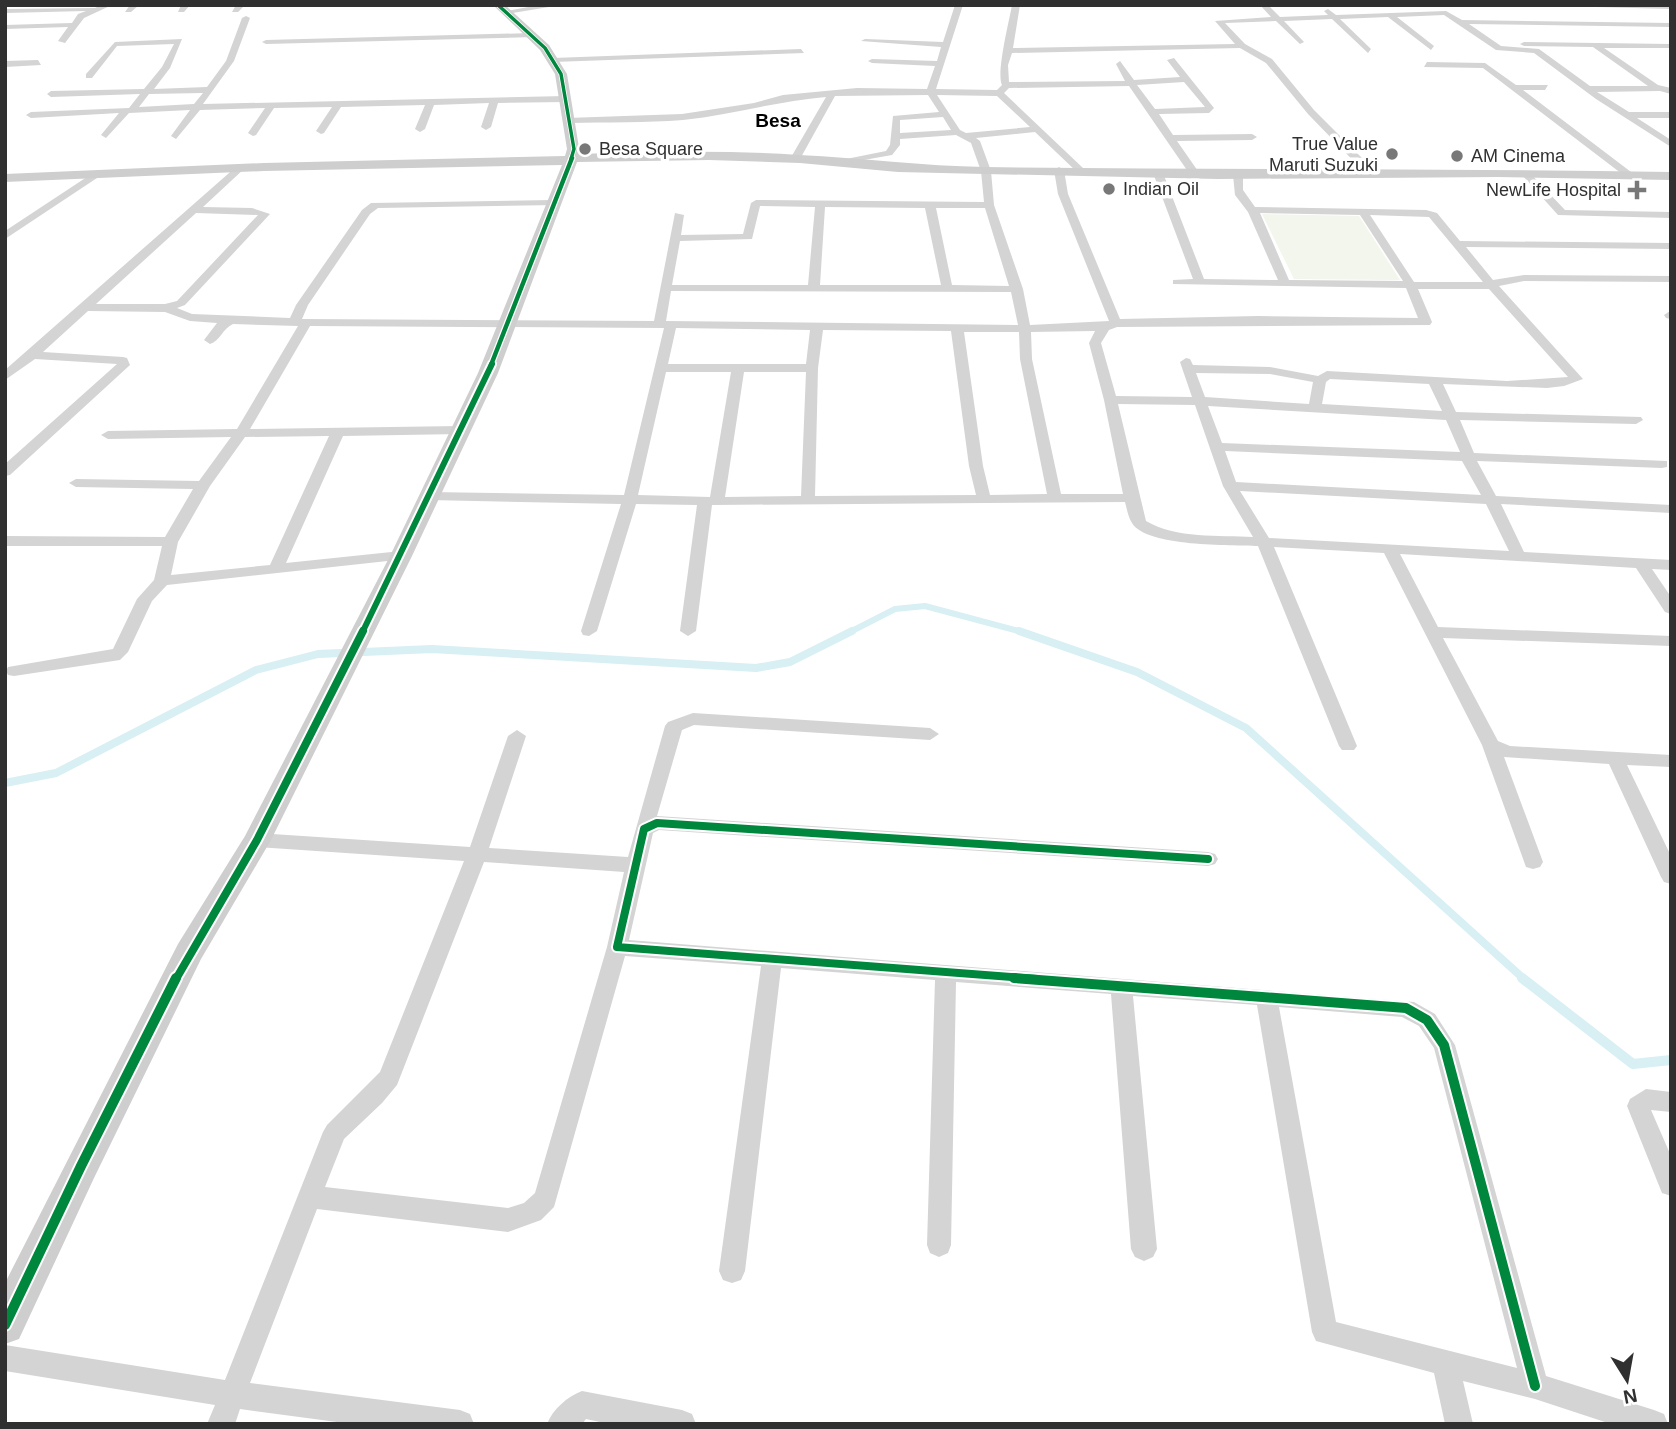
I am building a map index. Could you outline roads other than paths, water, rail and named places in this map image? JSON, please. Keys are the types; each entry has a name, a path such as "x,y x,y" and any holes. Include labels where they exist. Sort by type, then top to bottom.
{"street":[{"path":"5,11 92,9 108,5"},
{"path":"502,9 557,5"},
{"path":"959,5 931,92 944,114 961,134 975,141 986,172 989,205 1017,289 1025,328 1026,359 1055,500"},
{"path":"1007,85 1004,81 1004,65 1009,51 1016,5"},
{"path":"1264,5 1300,42"},
{"path":"1321,5 1368,51"},
{"path":"1438,5 1499,48 1536,51 1670,143"},
{"path":"1596,5 1671,7"},
{"path":"1379,6 1431,48"},
{"path":"62,41 72,25 92,9"},
{"path":"5,1325 81,1166 189,953 257,840 401,556 508,323 571,159 574,149 561,74 545,48 502,9"},
{"path":"1373,175 1311,112 1269,61 1242,46 1219,21 1446,13"},
{"path":"176,136 230,61 246,18"},
{"path":"1462,22 1671,24"},
{"path":"5,27 72,25"},
{"path":"266,42 532,35"},
{"path":"89,76 115,44 179,41 166,68 106,135"},
{"path":"865,41 946,45"},
{"path":"1492,43 1671,46"},
{"path":"1595,45 1660,89"},
{"path":"1009,51 1242,46"},
{"path":"1660,46 1671,53"},
{"path":"553,60 800,51"},
{"path":"1151,112 1210,108 1171,60"},
{"path":"873,61 940,64"},
{"path":"5,64 38,63"},
{"path":"1120,64 1195,174"},
{"path":"1427,65 1485,66 1630,175"},
{"path":"999,93 1007,85 1076,78 1131,83 1186,79"},
{"path":"1516,88 1545,87"},
{"path":"1588,89 1671,91"},
{"path":"51,94 211,90"},
{"path":"570,120 682,117 742,109 783,98 832,93 999,93 1080,170"},
{"path":"795,159 832,93"},
{"path":"31,115 198,107 566,99"},
{"path":"486,127 494,101"},
{"path":"420,129 431,102"},
{"path":"321,131 338,104"},
{"path":"253,133 271,106"},
{"path":"844,162 889,153 895,145 896,118 944,114"},
{"path":"1626,115 1671,115"},
{"path":"896,136 1039,129"},
{"path":"1172,138 1252,137"},
{"path":"7,179 240,168 571,159 795,159 986,172 1080,170 1238,175 1525,173 1671,176"},
{"path":"5,376 32,355 240,168"},
{"path":"1059,170 1063,194 1111,325"},
{"path":"1158,173 1200,283"},
{"path":"1525,173 1562,212 1671,215"},
{"path":"5,236 96,174"},
{"path":"1238,175 1238,190 1247,207 1253,211 1433,215 1492,286 1577,379 1567,382 1520,383 1327,375 1320,380 1315,408"},
{"path":"675,237 748,237 755,203 989,205"},
{"path":"814,287 820,203"},
{"path":"14,671 114,656 120,652 145,599 162,581 170,542 203,485 240,433 301,322 302,305 366,212 374,205 553,204"},
{"path":"930,205 947,288"},
{"path":"84,307 166,308 181,303 265,214 252,211 191,210"},
{"path":"1253,211 1284,284"},
{"path":"166,308 190,317 301,322 957,328 1258,320 1426,322 1410,284 1363,212"},
{"path":"589,631 631,499 662,368 666,288 679,215"},
{"path":"1456,244 1671,246"},
{"path":"1177,282 1492,286 1524,278 1671,279"},
{"path":"666,288 1017,289"},
{"path":"211,340 222,324 232,320"},
{"path":"1111,325 1096,337 1095,343 1111,400 1131,498 1139,523 1152,531 1177,537 1671,565"},
{"path":"808,500 812,368 817,326"},
{"path":"957,328 976,466 984,500"},
{"path":"5,472 124,365 123,361 32,355"},
{"path":"1320,380 1269,369 1186,366 1230,486 1264,542 1348,747"},
{"path":"662,368 812,368"},
{"path":"688,631 738,369"},
{"path":"1434,380 1473,471 1491,499 1519,557"},
{"path":"1111,400 1198,401 1451,416 1636,420"},
{"path":"108,435 460,430"},
{"path":"275,570 338,432"},
{"path":"1215,447 1662,464"},
{"path":"75,482 203,485"},
{"path":"1230,486 1671,509"},
{"path":"429,496 711,501 1131,498"},
{"path":"5,541 170,542"},
{"path":"1390,550 1490,746 1533,862"},
{"path":"162,581 401,556"},
{"path":"1641,564 1671,609"},
{"path":"1432,632 1671,641"},
{"path":"311,1197 508,1220 532,1212 545,1199 617,947 644,829 674,726 693,719 930,734"},
{"path":"221,1424 335,1132 374,1096 389,1078 477,855 517,736"},
{"path":"1490,746 1508,752 1671,761"},
{"path":"1615,758 1671,877"},
{"path":"644,829 657,823 1208,859"},
{"path":"257,840 635,865"},
{"path":"617,947 1406,1008 1427,1020 1444,1045 1535,1386"},
{"path":"732,1271 772,960"},
{"path":"939,1245 946,973"},
{"path":"1121,986 1144,1249"},
{"path":"1266,997 1325,1332 1535,1386 1654,1424"},
{"path":"1671,1102 1646,1099 1638,1106 1671,1185"},
{"path":"5,1358 234,1395 460,1424"},
{"path":"1446,1365 1458,1424"},
{"path":"561,1424 579,1414 681,1424"}],"waterway":[{"path":"848,633 895,609 925,606 1021,632"},
{"path":"848,633 852,631"},
{"path":"1021,632 1026,633"},
{"path":"1021,632 1137,672 1246,728 1524,979"},
{"path":"5,783 56,773 256,670 318,654 432,649 756,668 790,662 848,633"},
{"path":"1522,978 1633,1064 1671,1060"}],"place":[{"name":"Besa Square","path":"585,149"},
{"name":"True Value Maruti Suzuki","path":"1392,154"},
{"name":"AM Cinema","path":"1457,156"},
{"name":"Indian Oil","path":"1109,189"},
{"name":"NewLife Hospital","path":"1637,190"}],"district":[{"name":"Besa","path":"778,120"}]}
